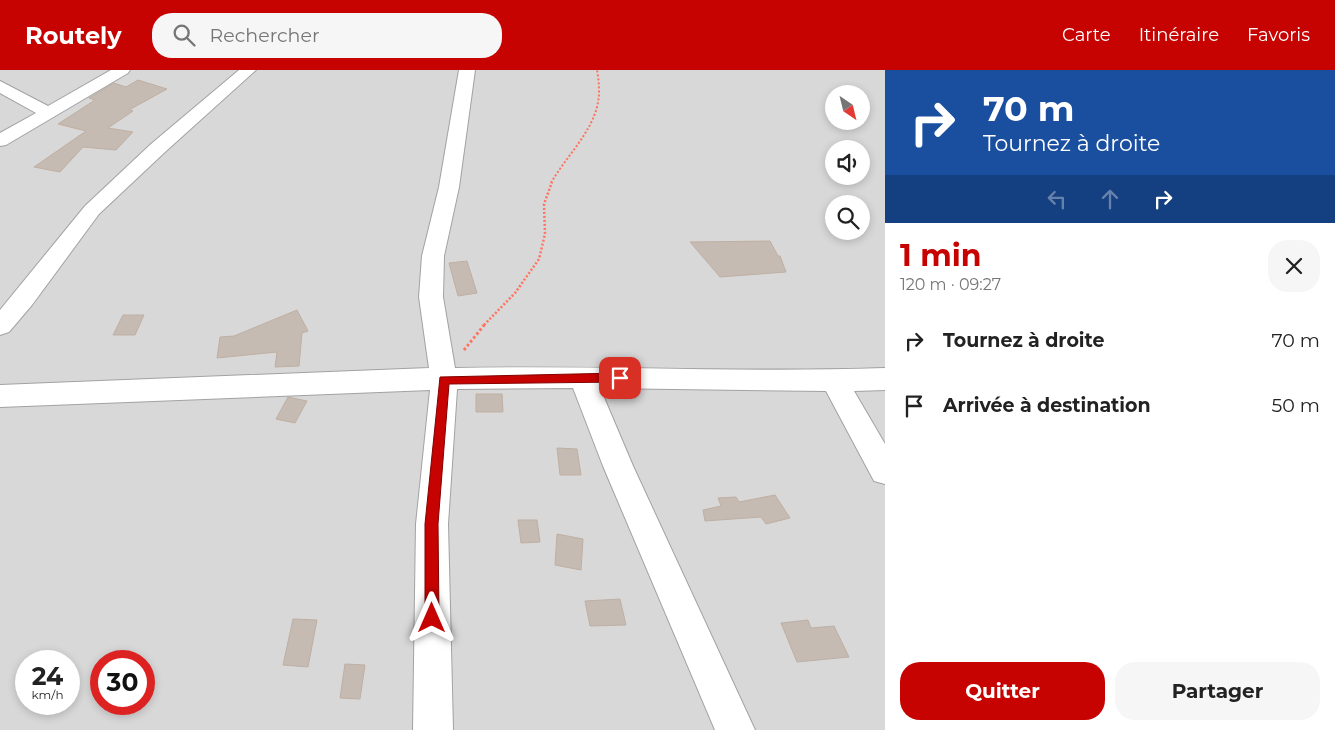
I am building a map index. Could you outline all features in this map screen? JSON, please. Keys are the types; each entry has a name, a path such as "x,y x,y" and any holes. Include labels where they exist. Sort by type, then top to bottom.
{"street":[{"path":"0,141 122,70"},
{"path":"0,326 24,299 92,210 158,148 248,70"},
{"path":"433,730 432,524 444,380 431,297 433,256 449,187 467,70"},
{"path":"0,86 48,114"},
{"path":"582,377 618,466 735,730"},
{"path":"0,396 380,380 582,377 834,382 885,379"},
{"path":"834,382 885,472"}],"path":[{"path":"444,380 471,339 519,287 542,254 545,233 542,216 545,198 566,160 594,120 601,90 597,70"}],"shaded area":[{"path":"0,70 885,70 885,730 0,730"}],"building":[{"path":"138,80 167,89 129,110 133,111 108,128 133,132 116,150 83,147 60,172 34,167 86,131 58,124 95,100 89,98 114,83 126,87"},
{"path":"770,241 778,256 780,256 786,272 720,277 690,242"},
{"path":"467,261 477,293 458,296 449,263"},
{"path":"297,310 308,331 302,333 299,366 275,367 277,352 217,358 220,337 234,336"},
{"path":"123,315 144,315 135,335 113,335"},
{"path":"476,394 502,394 503,412 476,412"},
{"path":"288,397 307,401 295,423 276,419"},
{"path":"557,448 577,449 581,475 560,475"},
{"path":"775,495 790,518 766,524 761,517 705,521 703,510 721,506 718,498 736,497 739,502"},
{"path":"518,520 537,520 540,542 521,543"},
{"path":"557,534 583,539 581,570 555,565"},
{"path":"620,599 626,625 590,626 585,601"},
{"path":"293,619 317,620 308,667 283,665"},
{"path":"808,620 811,628 834,626 849,657 797,662 781,623"},
{"path":"345,664 365,665 360,699 340,698"}],"route":[{"path":"432,618 432,524 444,380 620,378"}]}
